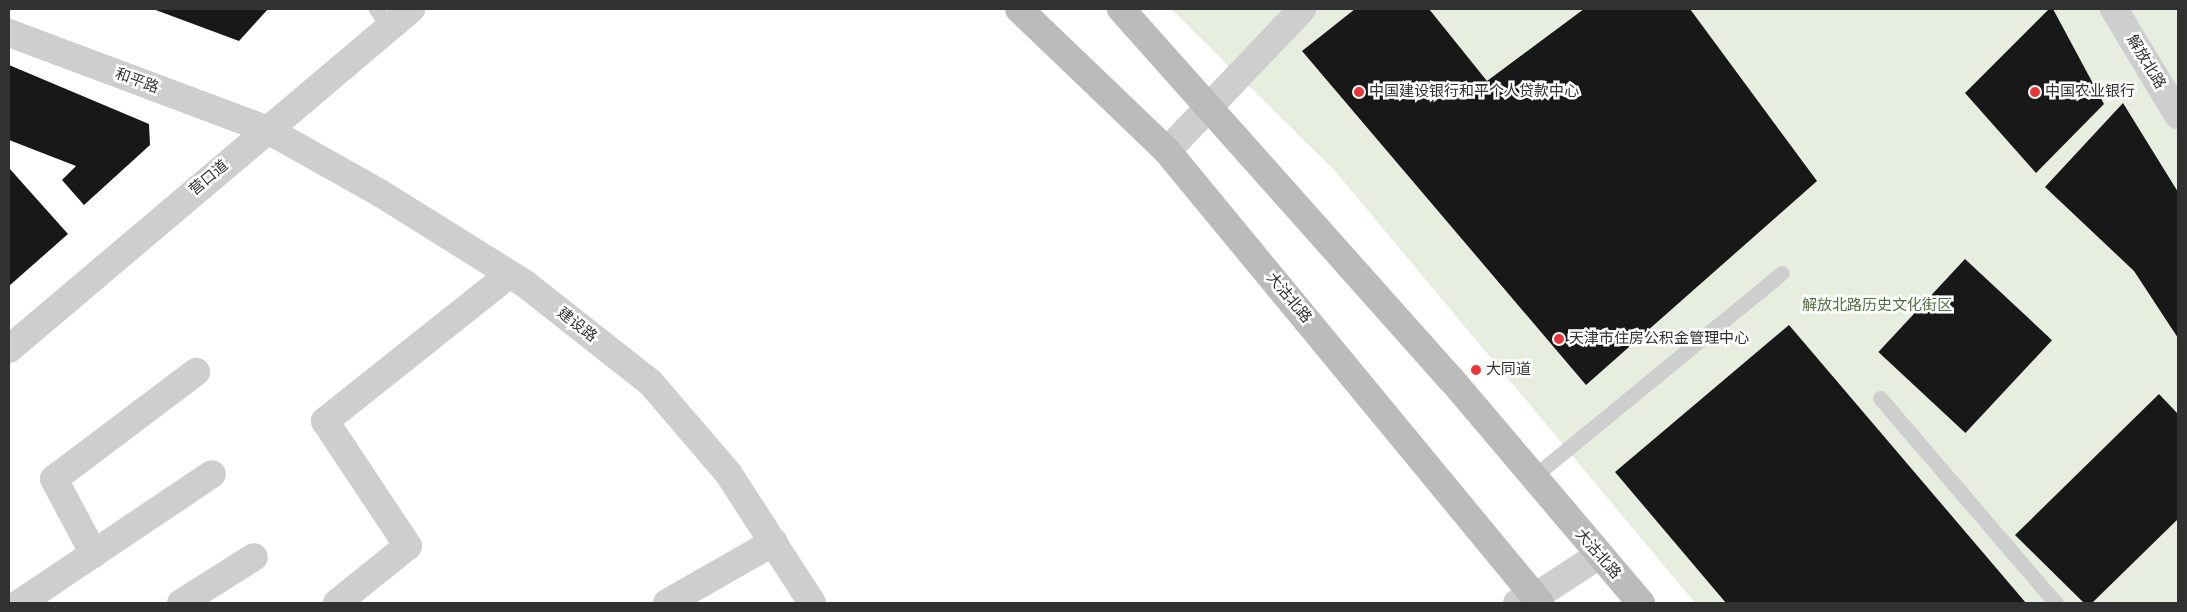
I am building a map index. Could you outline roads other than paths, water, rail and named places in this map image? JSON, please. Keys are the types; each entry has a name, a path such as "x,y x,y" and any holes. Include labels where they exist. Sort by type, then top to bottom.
{"main road":[{"name":"大沽北路","path":"1020,9 1167,151 1531,601"},
{"name":"大沽北路","path":"1121,9 1209,105 1451,379 1532,478 1641,603"}],"street":[{"name":"营口道","path":"9,349 266,129 382,18 411,9"},
{"path":"1167,151 1302,9"},
{"name":"解放北路","path":"2114,9 2178,115"},
{"name":"和平路","path":"9,33 266,129"},
{"name":"建设路","path":"266,129 380,193 510,274 650,382 728,473 812,603"},
{"path":"337,603 408,546 325,422 510,274"},
{"path":"94,554 54,479 196,372"},
{"path":"20,603 212,474"},
{"path":"667,603 774,542"},
{"path":"1531,601 1599,555"},
{"path":"180,603 254,557"}],"lane":[{"path":"1532,478 1782,273"},
{"path":"1880,398 2056,603"}],"place":[{"name":"中国建设银行和平个人贷款中心","path":"1359,92"},
{"name":"中国农业银行","path":"2035,92"},
{"name":"天津市住房公积金管理中心","path":"1559,339"},
{"name":"大同道","path":"1476,370"}],"park label":[{"name":"解放北路历史文化街区","path":"1877,306"}]}
